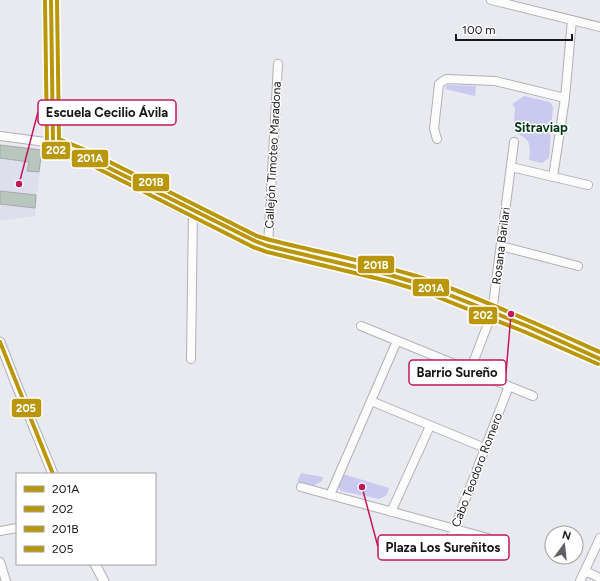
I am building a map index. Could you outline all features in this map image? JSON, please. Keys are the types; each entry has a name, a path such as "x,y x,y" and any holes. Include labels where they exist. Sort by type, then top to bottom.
{"street":[{"path":"51,0 53,143"},
{"path":"491,0 600,27"},
{"path":"553,177 565,98 572,20"},
{"name":"Callejón Timoteo Maradona","path":"268,246 278,64"},
{"path":"437,139 434,129 439,84 446,79 495,81 565,98"},
{"path":"0,136 53,143 85,156 255,241 268,246 390,274 427,286 527,326 600,359"},
{"name":"Rosana Barilari","path":"470,371 492,313 514,142"},
{"path":"510,167 588,185"},
{"path":"191,360 193,210"},
{"path":"501,246 578,266"},
{"path":"361,326 533,396"},
{"path":"330,495 397,341"},
{"path":"0,342 53,473"},
{"name":"Cabo Teodoro Romero","path":"446,553 509,386"},
{"path":"371,401 485,448"},
{"path":"391,512 430,426"},
{"path":"301,487 488,538"},
{"path":"0,531 16,528"},
{"path":"580,581 600,538"},
{"path":"0,562 6,581"},
{"path":"96,565 104,581"},
{"path":"585,571 600,578"}],"shaded area":[{"path":"447,85 476,86 475,96 445,89"},
{"path":"524,96 550,102 553,107 549,158 542,163 529,160 530,149 528,142 523,137 513,132 515,108 512,104"},
{"path":"0,145 42,150 35,216 0,221"},
{"path":"301,473 323,477 322,481 313,486 297,482"},
{"path":"343,474 389,488 387,495 379,499 341,491 338,487"}],"building":[{"path":"0,145 42,150 39,172 27,171 29,162 0,158"},
{"path":"0,191 36,195 35,208 0,204"}],"transit line":[{"name":"202","path":"45,0 47,143 50,148 83,161 253,247 267,252 388,281 425,292 525,332 598,364"},
{"name":"201A","path":"51,0 53,143 85,156 255,241 268,246 390,275 427,286 527,326 600,359"},
{"name":"201B","path":"57,0 59,139 88,151 257,236 390,268 429,280 494,305 600,352"},
{"name":"205","path":"0,342 53,473"}],"place":[{"name":"Escuela Cecilio Ávila","path":"19,184"},
{"name":"Barrio Sureño","path":"511,314"},
{"name":"Plaza Los Sureñitos","path":"362,487"}],"district":[{"name":"Sitraviap","path":"541,127"}]}
